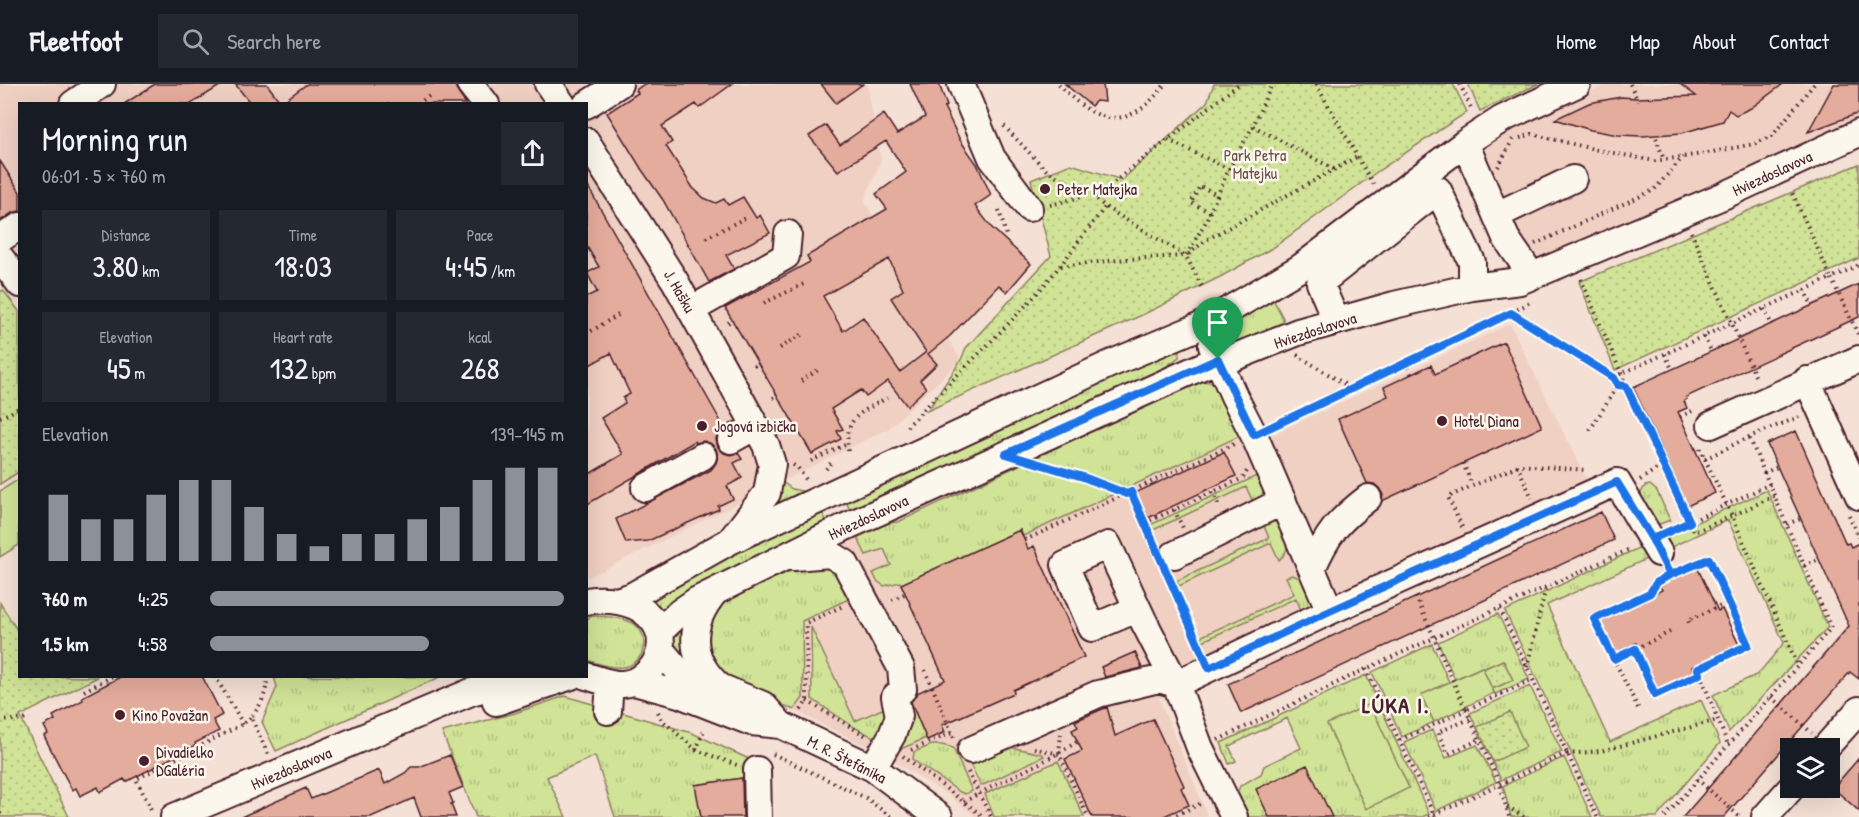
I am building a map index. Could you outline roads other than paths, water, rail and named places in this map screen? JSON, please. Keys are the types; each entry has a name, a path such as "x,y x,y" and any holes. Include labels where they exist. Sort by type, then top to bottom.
{"street":[{"path":"76,102 102,84"},
{"path":"470,84 484,102"},
{"path":"548,84 561,102"},
{"path":"588,104 618,84"},
{"path":"962,84 992,158 1029,208"},
{"path":"588,601 599,599 617,601 632,596 730,541 1110,364 1195,329 1300,268 1465,143 1502,119 1577,84"},
{"name":"Hviezdoslavova","path":"610,680 644,677 652,669 660,641 680,612 716,590 843,528 1218,359 1230,359 1298,332 1394,305 1472,287 1520,281 1725,195 1859,133"},
{"path":"1465,143 1506,238 1532,276"},
{"name":"J. Hašku","path":"588,144 675,281 761,436"},
{"path":"1497,214 1573,179"},
{"path":"1336,321 1320,283 1438,190 1472,262 1472,287"},
{"path":"0,239 18,227"},
{"path":"691,310 786,256 788,234"},
{"path":"0,257 18,281"},
{"path":"1195,329 1218,359 1254,435 1330,611"},
{"path":"1711,425 1807,380 1858,346"},
{"path":"1807,380 1852,501"},
{"path":"730,541 766,494 772,464 761,436 731,440"},
{"path":"645,488 703,456"},
{"path":"964,752 1098,694 1159,679 1176,684 1330,611 1617,482 1660,555"},
{"path":"1312,568 1323,544 1343,518 1368,498"},
{"path":"1164,556 1283,501"},
{"path":"782,558 830,554 845,563 875,596 901,668 903,689 895,697 899,716 892,735 873,768"},
{"name":"M. R. Štefánika","path":"716,590 700,614 695,641 702,667 720,687"},
{"name":"M. R. Štefánika","path":"617,601 639,608 648,614 676,668 687,676 705,685 720,687 790,718 873,768 939,817"},
{"path":"1137,609 1176,684 1200,748 1233,817"},
{"name":"Hviezdoslavova","path":"162,813 407,720 480,684 502,684 514,678"},
{"name":"Hviezdoslavova","path":"407,720 444,716 511,698 566,678"},
{"path":"608,711 610,680"},
{"name":"M. R. Štefánika","path":"610,680 679,694 751,722 790,718"},
{"path":"1825,738 1859,710"},
{"path":"759,817 766,762"},
{"path":"1765,817 1782,798"}],"place":[{"name":"Peter Matejka","path":"1045,189"},
{"name":"Hotel Diana","path":"1442,421"},
{"name":"Jogová izbička","path":"702,426"},
{"name":"Kino Považan","path":"120,715"},
{"name":"Divadielko DGaléria","path":"144,761"}],"district":[{"name":"LÚKA I.","path":"1396,705"}],"park label":[{"name":"Park Petra Matejku","path":"1255,164"}]}
